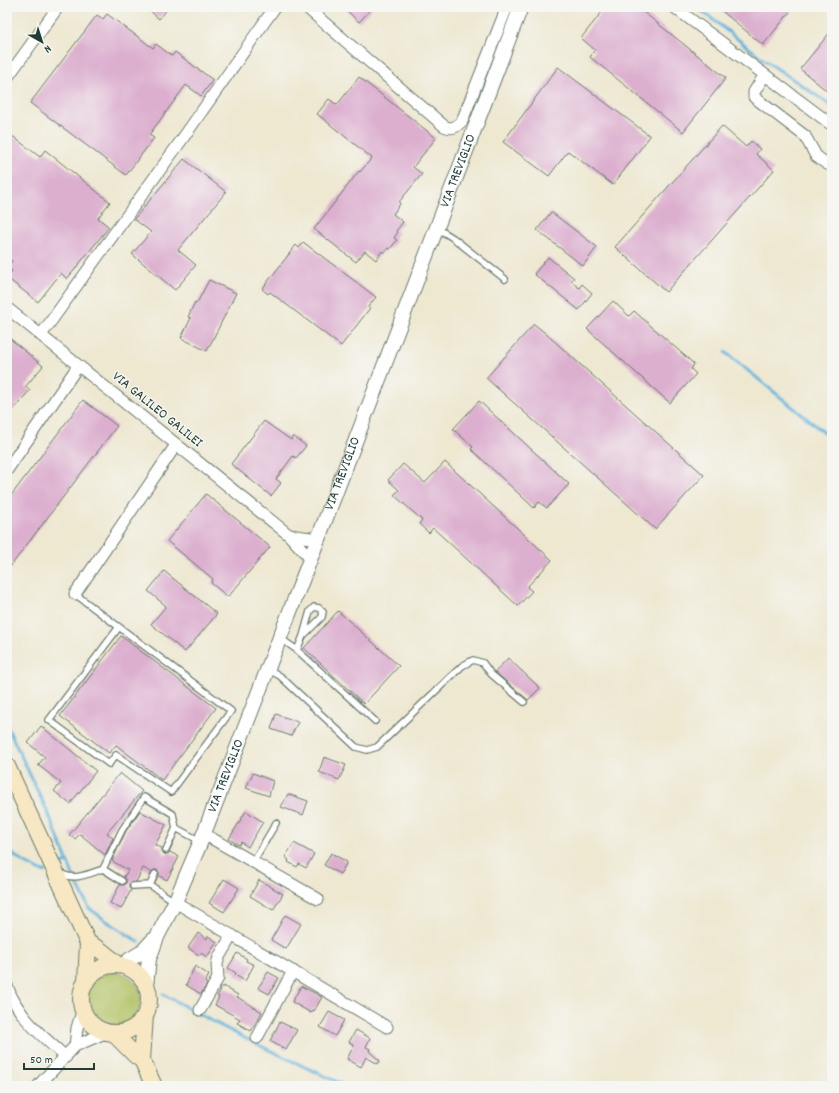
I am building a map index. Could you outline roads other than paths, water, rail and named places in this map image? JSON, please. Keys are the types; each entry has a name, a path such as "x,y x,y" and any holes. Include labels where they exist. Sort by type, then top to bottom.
{"main road":[{"path":"7,766 62,873 88,943 86,982"},
{"path":"88,943 99,949 121,966 137,973 150,985 150,1013 142,1060"},
{"path":"121,966 103,967 96,971 86,982 82,991 82,1009 88,1019 96,1027 110,1033 142,1060 154,1086"},
{"path":"110,1033 123,1032 132,1029 150,1013"}],"street":[{"path":"7,78 58,7"},
{"path":"41,335 184,138 275,7"},
{"path":"306,7 440,123 448,128 457,127 462,121 506,7"},
{"name":"VIA TREVIGLIO","path":"150,985 149,959 156,937 175,902 202,838 521,7"},
{"path":"675,7 764,76 832,125"},
{"path":"764,76 754,92 754,97 805,136 816,156 827,164 832,164"},
{"name":"VIA GALILEO GALILEI","path":"7,308 289,535 310,558"},
{"path":"7,470 78,366"},
{"path":"74,594 176,444"},
{"path":"289,535 318,538"},
{"path":"202,838 253,862 318,899"},
{"path":"175,902 387,1027"},
{"path":"200,1010 218,978 217,964 219,957 232,935"},
{"name":"VIA TREVIGLIO","path":"121,966 142,952 156,937"},
{"path":"257,1038 293,971"},
{"path":"7,986 19,1010 34,1029 66,1057"},
{"path":"75,1046 77,1028 82,1009"},
{"path":"38,1086 75,1046 110,1033"}],"lane":[{"path":"437,228 453,238 505,279"},
{"path":"74,594 119,627 232,711 171,792 116,755 109,764 49,720 119,627"},
{"path":"297,650 303,636 310,611 314,607 319,608 323,612 322,617 303,636"},
{"path":"280,638 297,650 375,721"},
{"path":"268,669 280,676 356,747 367,750 377,747 462,666 473,660 483,663 491,674 524,702"},
{"path":"62,873 82,877 103,869 122,830 144,797 173,814 176,828 166,850"},
{"path":"253,862 276,823"},
{"path":"176,828 202,838"},
{"path":"103,869 122,881"},
{"path":"150,885 155,874"},
{"path":"133,886 150,885 175,902"}],"waterway":[{"path":"697,7 763,59 832,106"},
{"path":"725,352 832,439"},
{"path":"7,726 49,815 75,880 89,908 139,942"},
{"path":"7,850 23,862 43,872 46,871"},
{"path":"62,864 68,862"},
{"path":"163,994 254,1043 347,1086"}]}
